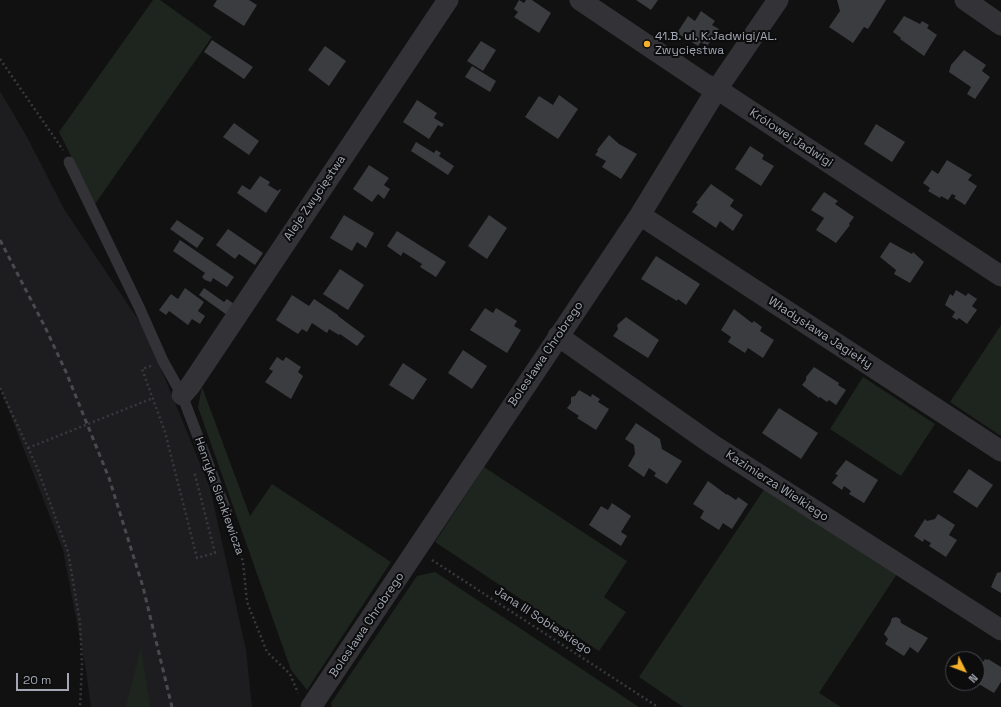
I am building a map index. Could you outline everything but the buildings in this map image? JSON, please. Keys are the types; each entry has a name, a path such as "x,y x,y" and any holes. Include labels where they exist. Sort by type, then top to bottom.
{"street":[{"name":"Aleje Zwycięstwa","path":"182,395 190,386 448,0"},
{"name":"Królowej Jadwigi","path":"580,0 705,84 717,89 1001,276"},
{"name":"Bolesława Chrobrego","path":"305,700 417,550 558,336 640,215 717,89 778,0"},
{"path":"965,0 1001,25"},
{"name":"Władysława Jagiełły","path":"640,215 1001,451"},
{"name":"Kazimierza Wielkiego","path":"558,336 713,445 1001,630"}],"lane":[{"name":"Henryka Sienkiewicza","path":"69,162 163,361 182,395 227,513"}],"path":[{"path":"0,59 57,139 69,162"},
{"path":"153,365 142,369 162,422 197,558 215,553 194,472"},
{"path":"0,388 37,467 68,552 76,589 80,622 82,665 80,707"},
{"path":"28,448 153,398"},
{"name":"Henryka Sienkiewicza","path":"227,513 242,562 247,602 267,652 290,674 305,700"},
{"name":"Jana III Sobieskiego","path":"417,550 658,707"}],"shaded area":[{"path":"153,0 160,0 212,37 95,204 59,132"},
{"path":"0,91 27,137 64,209 145,330 210,488 246,650 252,707 91,707 86,670 63,550 0,388"},
{"path":"1001,325 1001,436 950,402"},
{"path":"863,377 935,424 901,476 830,429"},
{"path":"202,387 250,516 272,484 391,562 307,690 291,670 198,407"},
{"path":"484,467 627,561 604,597 626,612 599,651 435,542"},
{"path":"765,488 897,574 819,693 841,707 683,707 639,677"},
{"path":"435,572 639,707 332,707 331,703 417,576"},
{"path":"141,647 150,707 126,707"}],"railway":[{"path":"0,240 45,327 66,372 109,478 143,587 172,707"}],"place":[{"name":"41.B. ul. K.Jadwigi/AL. Zwycięstwa","path":"647,44"}]}
